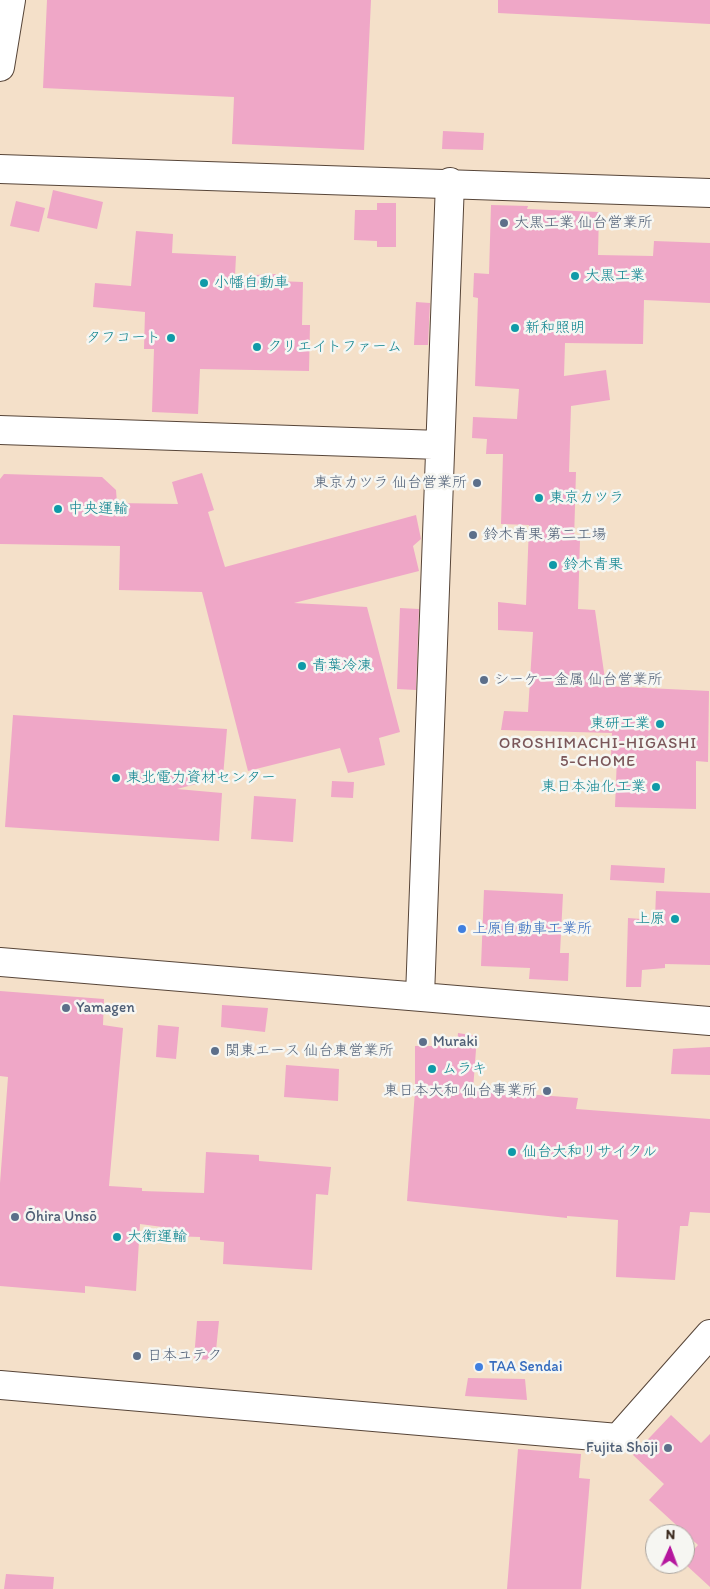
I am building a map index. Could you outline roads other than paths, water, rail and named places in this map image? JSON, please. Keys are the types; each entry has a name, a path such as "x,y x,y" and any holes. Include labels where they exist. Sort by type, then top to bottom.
{"street":[{"path":"0,67 11,0"},
{"path":"0,168 450,182 710,193"},
{"path":"420,996 450,182"},
{"path":"0,430 440,445"},
{"path":"0,962 710,1021"},
{"path":"0,1385 618,1438 710,1334"}],"place":[{"name":"大黒工業 仙台営業所","path":"504,223"},
{"name":"大黒工業","path":"575,276"},
{"name":"小幡自動車","path":"204,283"},
{"name":"新和照明","path":"515,328"},
{"name":"タフコート","path":"171,338"},
{"name":"クリエイトファーム","path":"257,347"},
{"name":"東京カツラ 仙台営業所","path":"477,483"},
{"name":"東京カツラ","path":"539,498"},
{"name":"中央運輸","path":"58,509"},
{"name":"鈴木青果 第二工場","path":"473,535"},
{"name":"鈴木青果","path":"553,565"},
{"name":"青葉冷凍","path":"302,666"},
{"name":"シーケー金属 仙台営業所","path":"484,680"},
{"name":"東研工業","path":"660,724"},
{"name":"東北電力資材センター","path":"116,778"},
{"name":"東日本油化工業","path":"656,787"},
{"name":"上原","path":"675,919"},
{"name":"上原自動車工業所","path":"462,929"},
{"name":"Yamagen","path":"66,1008"},
{"name":"Muraki","path":"423,1042"},
{"name":"関東エース 仙台東営業所","path":"215,1051"},
{"name":"ムラキ","path":"432,1069"},
{"name":"東日本大和 仙台事業所","path":"547,1091"},
{"name":"仙台大和リサイクル","path":"512,1152"},
{"name":"Ōhira Unsō","path":"15,1217"},
{"name":"大衡運輸","path":"117,1237"},
{"name":"日本ユテク","path":"137,1356"},
{"name":"TAA Sendai","path":"479,1367"},
{"name":"Fujita Shōji","path":"668,1448"}],"district":[{"name":"OROSHIMACHI-HIGASHI 5-CHOME","path":"598,753"}]}
